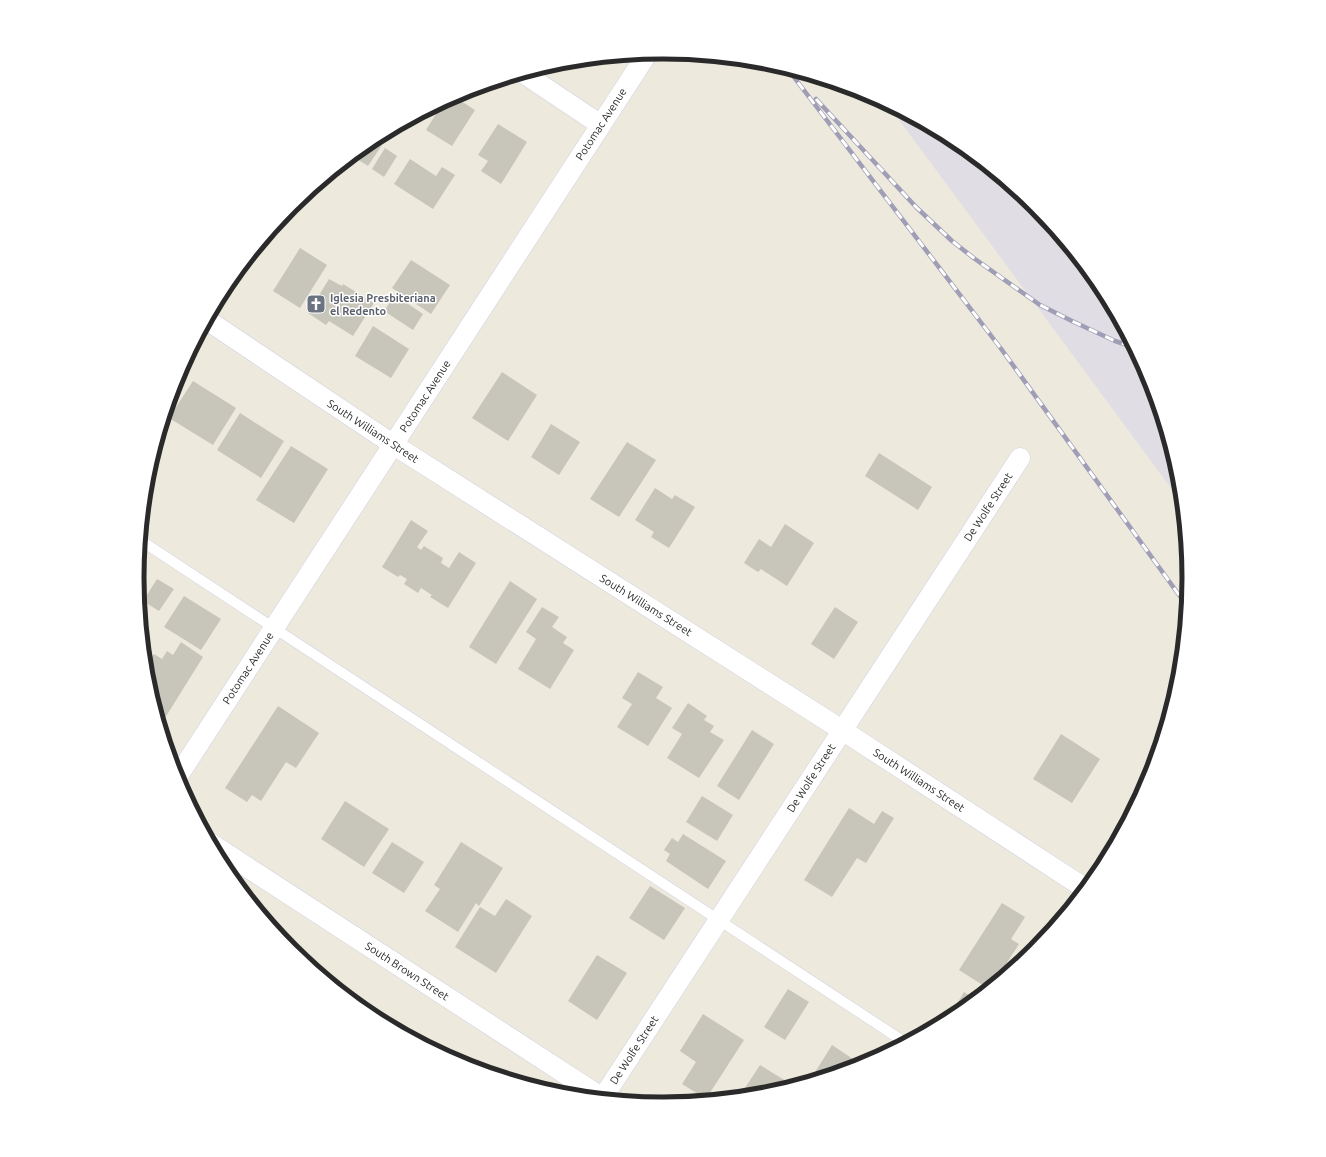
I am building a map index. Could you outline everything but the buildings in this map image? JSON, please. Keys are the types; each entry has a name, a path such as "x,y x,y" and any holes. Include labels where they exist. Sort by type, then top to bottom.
{"street":[{"name":"Potomac Avenue","path":"181,771 643,60"},
{"path":"530,77 601,125"},
{"name":"South Williams Street","path":"211,323 394,445 842,730 1081,886"},
{"name":"De Wolfe Street","path":"606,1095 1020,458"},
{"name":"South Brown Street","path":"220,850 595,1094"}],"lane":[{"path":"145,543 275,627 901,1040"}],"shaded area":[{"path":"895,114 952,147 1006,188 1054,236 1075,262 1113,319 1143,380 1165,444 1176,494"}],"railway":[{"path":"793,76 1002,350 1181,598"},
{"path":"816,99 916,207 952,241 1040,305 1115,341 1127,345"}],"place":[{"name":"Iglesia Presbiteriana el Redento","path":"316,304"}]}
